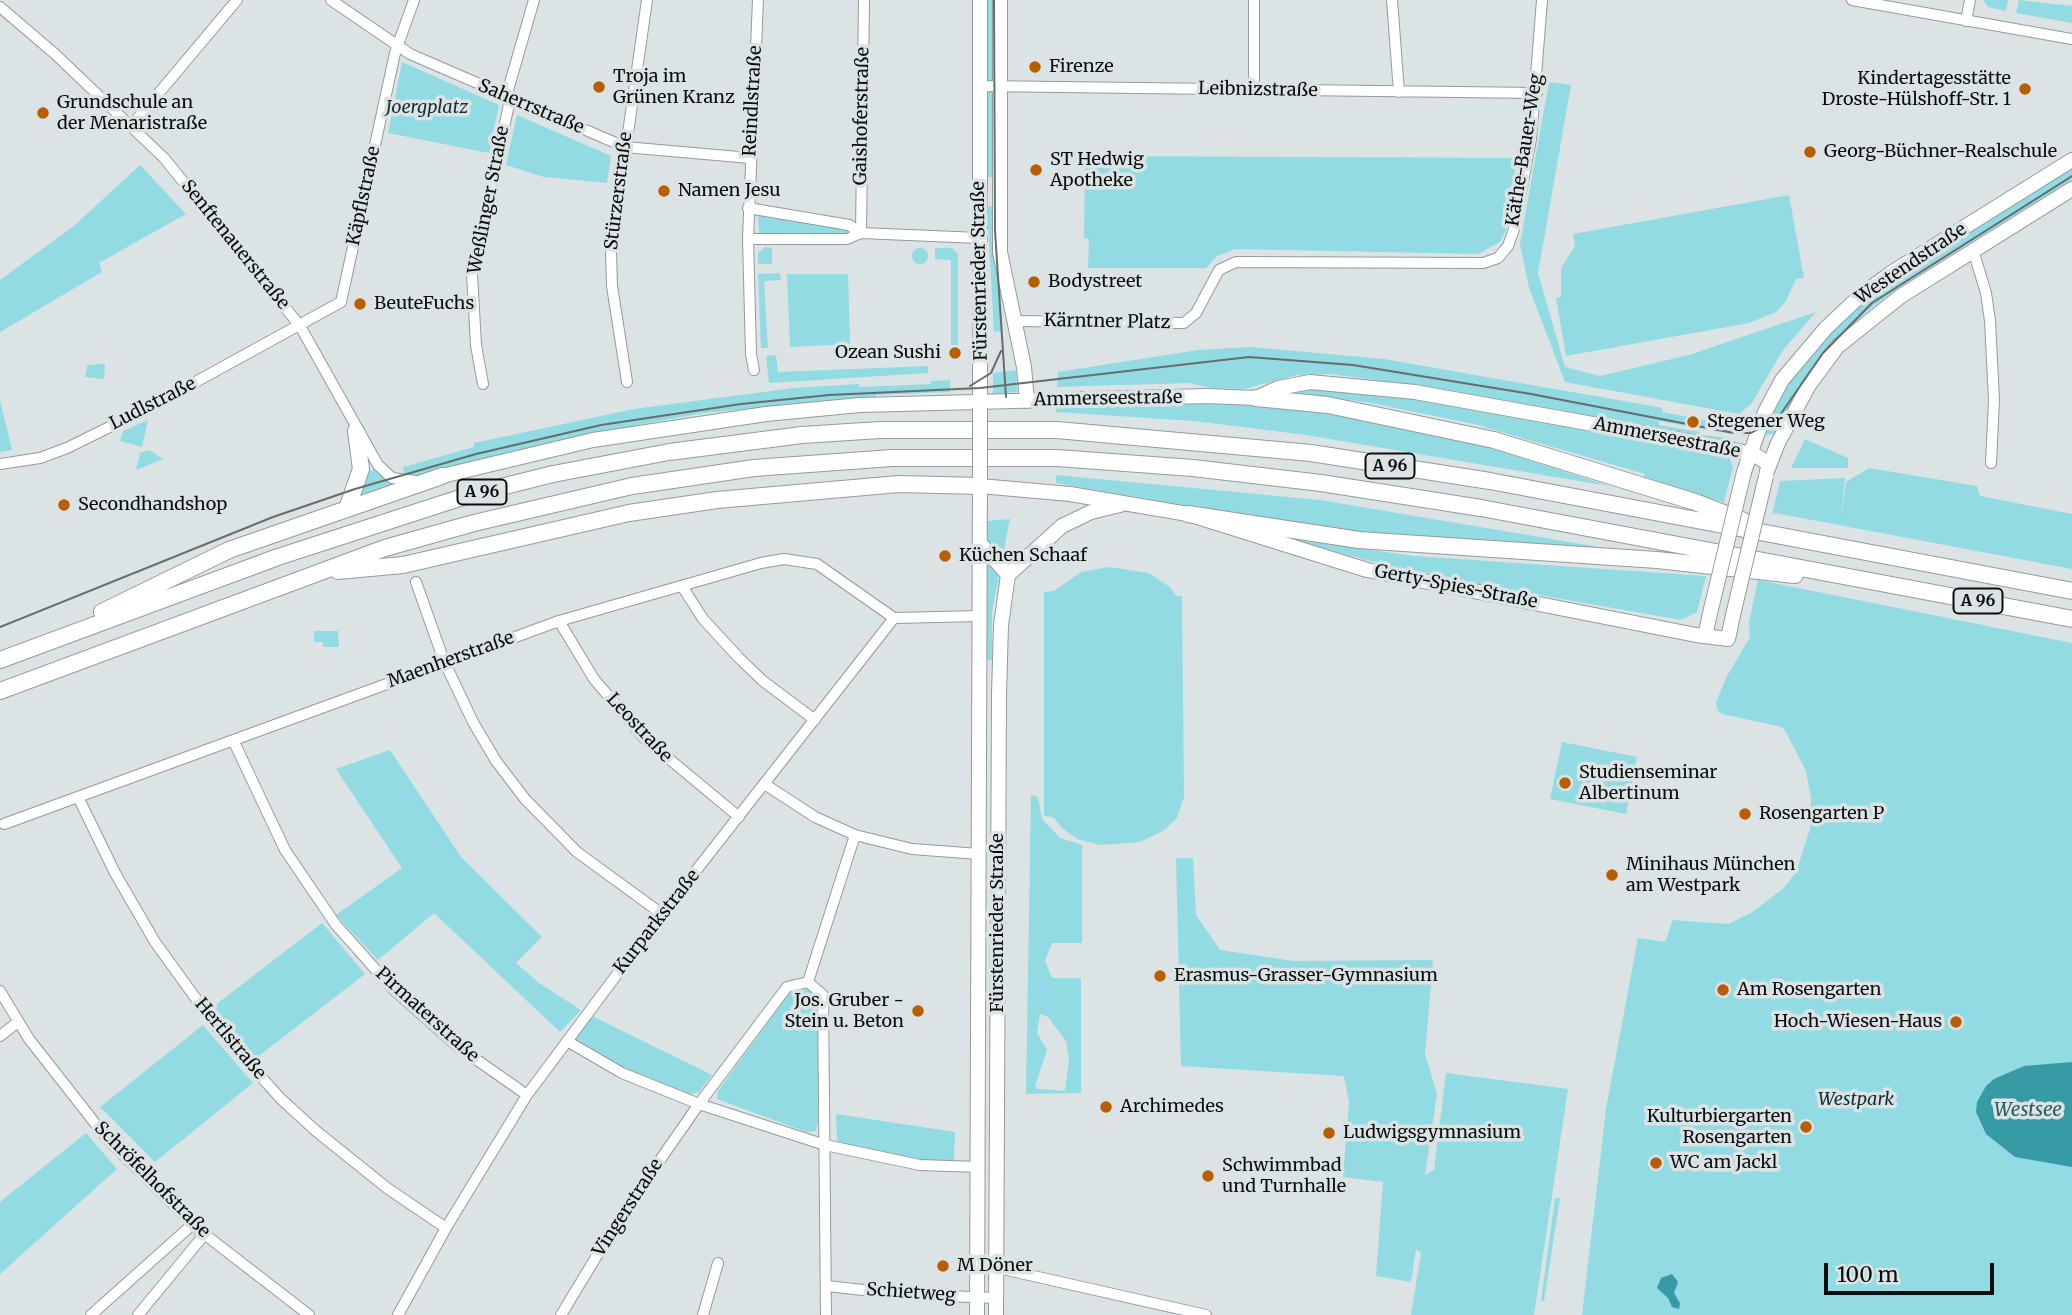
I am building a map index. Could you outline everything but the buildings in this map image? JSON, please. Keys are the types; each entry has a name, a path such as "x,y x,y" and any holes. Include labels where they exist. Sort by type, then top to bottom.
{"highway":[{"path":"1256,398 1328,405 1405,418 1494,440 1695,502 1786,537"},
{"name":"A 96","path":"0,660 278,557 469,495 553,474 669,452 815,434 968,429 1057,430 1311,453 1490,481 2072,591"},
{"path":"348,506 361,469 356,432"},
{"name":"A 96","path":"0,691 385,548 474,523 632,486 754,468 956,456 1057,458 1193,468 1321,484 1481,508 2072,619"},
{"path":"31,648 229,550 348,506 442,476"},
{"path":"314,574 403,565 629,513 717,500 899,484 980,482"},
{"path":"1188,514 1359,540 1657,560 1884,584"}],"main road":[{"name":"Fürstenrieder Straße","path":"977,1315 979,0"},
{"name":"Fürstenrieder Straße","path":"1000,0 1000,252 1015,321 1027,401"},
{"name":"Westendstraße","path":"1705,636 1744,472 1765,412 1782,380 1826,328 1860,296 2072,160"},
{"name":"Westendstraße","path":"1728,639 1767,470 1810,385 1838,347 1871,318 1973,250 2072,189"},
{"name":"Ammerseestraße","path":"442,476 593,440 697,422 860,405 980,405 1027,401 1207,396 1256,398 1288,386 1336,382 1415,392 1750,454 1767,470"},
{"path":"980,482 1188,514"},
{"path":"980,543 1008,575 1062,526 1091,512 1127,504"},
{"name":"Gerty-Spies-Straße","path":"1188,514 1367,570 1728,639"},
{"name":"Fürstenrieder Straße","path":"996,1315 999,695 1001,625 1008,575"}],"street":[{"path":"132,125 237,0"},
{"name":"Saherrstraße","path":"331,0 410,54 508,99 625,147 750,158"},
{"name":"Käpflstraße","path":"300,326 341,302 398,44 414,0"},
{"name":"Weßlinger Straße","path":"483,384 476,345 472,274 508,99 534,0"},
{"name":"Stürzerstraße","path":"627,382 612,286 611,252 647,0"},
{"name":"Reindlstraße","path":"754,370 750,343 748,208 758,0"},
{"name":"Gaishoferstraße","path":"861,233 864,0"},
{"path":"1254,0 1254,89"},
{"path":"1392,0 1399,92"},
{"name":"Käthe-Bauer-Weg","path":"1252,261 1483,263 1498,258 1508,246 1514,229 1537,93 1542,0"},
{"path":"1852,0 2072,39"},
{"path":"1966,21 1970,0"},
{"name":"Senftenauerstraße","path":"0,8 132,125 209,212 300,326 356,432 378,465 392,478 414,482 442,476"},
{"name":"Leibnizstraße","path":"979,86 1537,93"},
{"path":"748,208 849,225 861,233"},
{"path":"748,239 847,239 861,233 979,238"},
{"path":"1973,250 1986,293 1990,321 1994,400 1991,463"},
{"name":"Kärntner Platz","path":"1015,321 1184,323 1196,313 1219,270 1228,264 1252,261"},
{"name":"Ludlstraße","path":"0,464 40,458 66,448 150,407 300,326"},
{"name":"Maenherstraße","path":"4,824 559,621 761,563 803,560 829,570 894,618"},
{"path":"416,582 444,661 473,722 525,799 577,852 662,914"},
{"path":"682,586 703,619 739,658 763,681 815,720"},
{"path":"894,618 979,616"},
{"name":"Kurparkstraße","path":"398,1315 446,1227 527,1095 662,914 766,785 894,618"},
{"name":"Leostraße","path":"559,621 594,679 644,738 739,817"},
{"name":"Pirmaterstraße","path":"234,741 285,850 335,925 394,990 457,1046 527,1095"},
{"path":"766,785 815,817 855,835 912,849 979,853"},
{"name":"Hertlstraße","path":"78,797 115,873 155,942 218,1029 281,1099 316,1131 387,1188 446,1227"},
{"path":"826,1315 823,995 808,982 855,835"},
{"name":"Vingerstraße","path":"561,1315 619,1219 699,1104 788,987 808,982"},
{"name":"Schröfelhofstraße","path":"0,991 19,1021 109,1141 205,1235 309,1315"},
{"path":"0,1036 19,1021"},
{"path":"567,1041 622,1073 699,1104 825,1145 920,1165 978,1167"},
{"path":"91,1315 193,1224"},
{"path":"138,1315 205,1235"},
{"path":"703,1315 718,1263"},
{"path":"977,1267 1201,1314"},
{"name":"Schietweg","path":"827,1286 996,1298"}],"green space":[{"path":"984,0 997,0 997,85 985,85"},
{"path":"1983,0 2008,0 2006,11 1988,7"},
{"path":"2019,0 2072,6 2072,23 2016,13"},
{"name":"Joergplatz","path":"402,62 499,105 489,153 388,133"},
{"path":"1549,82 1571,85 1538,273 1565,367 1600,376 1689,355 1816,312 1783,350 1751,404 1739,414 1565,382 1529,288 1520,244"},
{"path":"985,88 997,88 998,177 986,177"},
{"path":"517,115 611,156 607,183 544,177 506,165"},
{"path":"1085,156 1517,158 1506,230 1500,242 1478,254 1235,249 1217,256 1206,268 1088,268 1089,239 1084,238"},
{"path":"140,165 186,214 99,263 102,272 0,332 0,280 75,225"},
{"path":"2072,165 2072,180 1905,283 1867,311 1841,336 1777,434 1764,435 1796,372 1831,329 1876,289"},
{"path":"1789,195 1804,278 1796,279 1786,301 1776,312 1749,323 1566,356 1556,298 1561,297 1561,268 1575,246 1573,234"},
{"path":"987,206 997,207 1002,331 994,332"},
{"path":"758,216 850,230 848,233 759,233"},
{"path":"765,247 772,248 772,264 758,264 758,253"},
{"path":"917,248 923,248 928,256 926,262 917,264 912,259 912,253"},
{"path":"935,248 952,248 958,254 958,345 951,345 951,260 935,259"},
{"path":"780,273 781,280 764,281 768,348 761,348 758,274"},
{"path":"787,274 848,274 850,344 790,347"},
{"path":"1251,347 1384,359 1663,408 1662,412 1733,425 1731,434 1659,421 1659,425 1700,432 1700,435 1731,438 1730,442 1436,388 1330,374 1297,375 1244,389 1212,388 1189,383 1057,387 1058,372 1198,350"},
{"path":"776,355 778,372 928,366 928,373 769,383 766,356"},
{"path":"105,364 104,379 85,377 87,365"},
{"path":"1016,370 1017,392 993,394 993,373"},
{"path":"950,380 950,392 876,395 704,413 576,436 415,477 405,477 403,467 474,447 474,443 634,409 793,388 931,384 931,381"},
{"path":"1307,388 1412,397 1665,444 1667,442 1728,454 1733,467 1724,502 1643,478 1645,474 1474,424 1371,403 1290,392"},
{"path":"0,400 12,450 0,452"},
{"path":"1190,402 1322,410 1467,440 1609,486 1306,435 1194,421 1056,412 1056,406"},
{"path":"148,420 142,447 120,441 123,431"},
{"path":"1805,439 1848,458 1848,468 1791,468"},
{"path":"149,450 163,459 136,470 140,453"},
{"path":"1869,468 1977,486 1980,496 2072,514 2072,569 1775,513 1772,515 1780,481 1845,478 1841,520 1846,482"},
{"path":"377,469 392,486 359,496 363,473"},
{"path":"1056,475 1320,500 1617,550 1379,535 1285,523 1056,483"},
{"path":"1010,519 992,611 992,660 987,660 987,521"},
{"path":"1290,539 1415,556 1706,576 1697,612 1681,620 1414,573"},
{"path":"1109,567 1149,573 1170,587 1176,596 1182,596 1184,797 1177,818 1163,831 1140,842 1100,845 1077,839 1053,817 1044,816 1044,592 1054,591 1081,572"},
{"name":"Westpark","path":"1758,580 2072,643 2072,1315 1582,1315 1606,1109 1638,938 1665,942 1673,920 1728,924 1751,913 1784,888 1796,872 1810,829 1811,798 1806,771 1786,732 1782,727 1722,714 1717,710 1716,702 1727,676 1750,637 1749,622"},
{"path":"314,631 338,631 339,647 323,647 323,642 314,642"},
{"path":"1562,742 1637,757 1626,814 1550,799"},
{"path":"390,750 461,857 542,937 516,963 539,983 581,1010 560,1032 434,913 378,960 336,915 402,868 336,769"},
{"path":"1031,795 1038,797 1042,819 1060,838 1082,845 1082,943 1052,943 1045,961 1052,978 1081,978 1081,1093 1026,1094","holes":["1040,1014 1048,1017 1066,1041 1069,1060 1065,1091 1038,1089 1035,1086 1047,1050 1037,1033"]},
{"path":"1176,858 1193,858 1196,915 1220,950 1294,961 1433,960 1425,1054 1437,1094 1425,1175 1434,1170 1446,1073 1568,1089 1534,1315 1411,1315 1421,1253 1416,1249 1411,1282 1376,1276 1383,1182 1343,1177 1349,1102 1344,1076 1181,1066"},
{"path":"322,923 365,974 256,1058 214,1006"},
{"path":"808,989 818,998 818,1123 816,1131 806,1132 717,1099 718,1091 791,991"},
{"path":"590,1015 712,1075 699,1092 687,1095 625,1070 577,1042 575,1038"},
{"path":"203,1025 253,1083 155,1162 100,1107"},
{"path":"836,1114 955,1132 954,1160 951,1163 921,1161 843,1144 837,1140"},
{"path":"86,1133 117,1169 0,1274 0,1202"},
{"path":"1555,1198 1560,1198 1544,1301 1541,1301"}],"water":[{"name":"Westsee","path":"2072,1062 2072,1167 2015,1157 1986,1134 1976,1112 1977,1102 1986,1086 1994,1079 2024,1066"},
{"path":"1672,1274 1678,1282 1674,1293 1680,1303 1679,1309 1672,1307 1668,1298 1657,1288 1661,1278"}],"tram line":[{"path":"994,0 995,231 1006,397"},
{"path":"0,627 273,517 355,489 476,454 601,425 741,404 829,395 980,388 1249,357 1353,365 1531,394 1734,433 1751,433 1778,418 1823,353 1872,303 2072,176"},
{"path":"970,386 991,373 1001,351"}],"place":[{"name":"Firenze","path":"1035,67"},
{"name":"Troja im Grünen Kranz","path":"599,87"},
{"name":"Kindertagesstätte Droste-Hülshoff-Str. 1","path":"2025,89"},
{"name":"Grundschule an der Menaristraße","path":"43,113"},
{"name":"Georg-Büchner-Realschule","path":"1810,152"},
{"name":"ST Hedwig Apotheke","path":"1036,170"},
{"name":"Namen Jesu","path":"664,191"},
{"name":"Bodystreet","path":"1034,282"},
{"name":"BeuteFuchs","path":"360,304"},
{"name":"Ozean Sushi","path":"955,353"},
{"name":"Stegener Weg","path":"1693,422"},
{"name":"Secondhandshop","path":"64,505"},
{"name":"Küchen Schaaf","path":"945,556"},
{"name":"Studienseminar Albertinum","path":"1565,783"},
{"name":"Rosengarten P","path":"1745,814"},
{"name":"Minihaus München am Westpark","path":"1612,875"},
{"name":"Erasmus-Grasser-Gymnasium","path":"1160,976"},
{"name":"Am Rosengarten","path":"1723,990"},
{"name":"Jos. Gruber - Stein u. Beton","path":"918,1011"},
{"name":"Hoch-Wiesen-Haus","path":"1956,1022"},
{"name":"Archimedes","path":"1106,1107"},
{"name":"Kulturbiergarten Rosengarten","path":"1806,1127"},
{"name":"Ludwigsgymnasium","path":"1329,1133"},
{"name":"WC am Jackl","path":"1656,1163"},
{"name":"Schwimmbad und Turnhalle","path":"1208,1176"},
{"name":"M Döner","path":"943,1266"}]}
